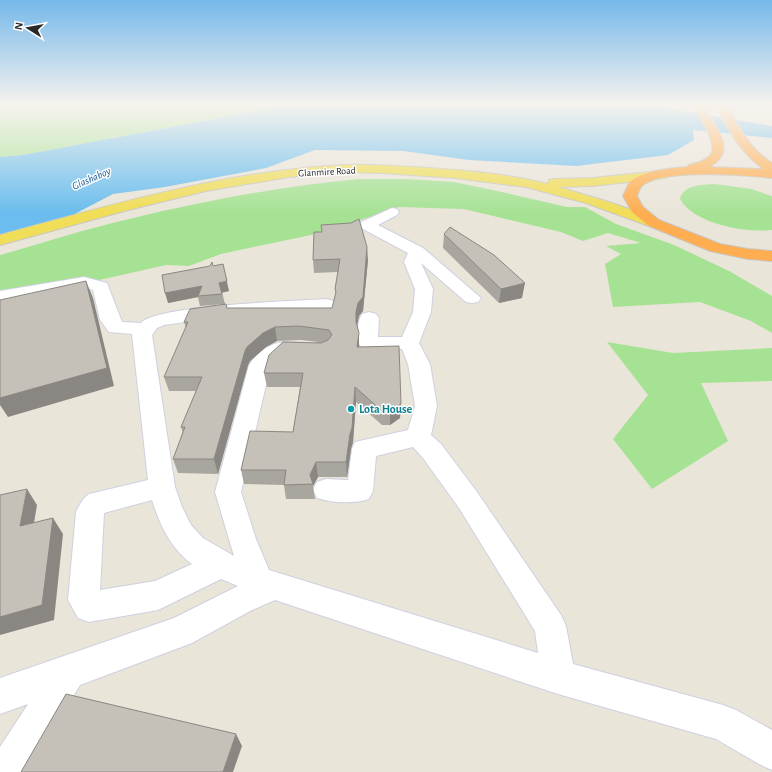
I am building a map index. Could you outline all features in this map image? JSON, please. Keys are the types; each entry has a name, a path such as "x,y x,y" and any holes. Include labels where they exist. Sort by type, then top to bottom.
{"highway":[{"path":"682,172 707,163 717,155 719,152 719,145 717,141"},
{"path":"743,141 760,160 772,169"},
{"path":"772,174 725,170 682,172 645,179 635,185 630,196 637,209 654,223 772,270"},
{"path":"716,248 748,254 772,256"}],"main road":[{"name":"Glanmire Road","path":"0,240 160,197 213,185 271,176 325,170 389,169 482,176 527,184 591,200 654,223"},
{"path":"527,184 592,182 660,176"}],"lane":[{"path":"392,212 366,225 418,251 472,298"},
{"path":"418,251 412,262 424,289 422,312 410,343 419,364 426,406 418,437"},
{"path":"0,296 84,282 95,284 101,286 110,320 116,328 145,330"},
{"path":"327,305 234,310 159,320 150,324 145,330 142,335 162,486 167,505 175,523 186,540 199,552 222,564 266,583 558,677 722,724 772,751"},
{"path":"369,318 368,343 410,343"},
{"path":"266,583 242,539 228,492 260,365 280,348 315,348"},
{"path":"326,490 360,491 364,449 418,437"},
{"path":"418,437 432,451 468,500 550,626 558,677"},
{"path":"162,486 99,502 93,506 90,512 84,600 90,607 158,595 222,564"},
{"path":"0,696 181,632 241,600 266,583"},
{"path":"6,772 68,672"}],"green space":[{"path":"0,141 98,141 23,155 0,157"},
{"path":"359,179 406,179 454,182 567,207 585,207 616,224 674,245 729,271 772,296 772,333 751,321 700,302 613,307 605,264 621,254 606,246 641,243 608,233 583,241 561,232 464,209 399,207 325,232 221,254 189,266 166,265 43,292 0,307 0,255 96,227 186,206 272,190"},
{"path":"715,184 751,189 772,196 772,230 748,230 708,221 696,215 687,208 680,199 685,190 689,188 699,185"},
{"path":"607,342 673,353 772,348 772,381 701,383 728,441 652,489 613,439 648,395"}],"water":[{"name":"Glashaboy","path":"98,141 692,141 668,155 576,166 469,160 403,151 315,150 266,168 165,187 113,194 65,219 0,236 0,157 23,155"}],"building":[{"path":"359,219 367,247 363,297 358,303 356,312 356,322 359,333 357,347 399,346 401,404 390,411 382,411 355,387 352,428 346,462 316,462 310,475 313,484 284,485 286,470 241,470 250,431 293,432 303,373 264,373 269,355 283,342 321,343 328,340 332,335 329,330 299,326 275,327 263,333 247,347 245,351 214,459 173,459 185,427 181,427 202,377 164,377 188,322 184,322 190,309 226,304 227,308 332,308 336,292 335,289 340,259 313,260 314,232 322,232 321,225 351,223"},
{"path":"450,227 494,255 525,283 501,289 444,234"},
{"path":"212,262 213,266 223,264 227,281 219,283 222,294 198,296 202,286 165,293 162,275 210,266"},
{"path":"86,281 107,368 0,398 0,300"},
{"path":"27,489 20,526 53,518 42,605 0,617 0,495"},
{"path":"66,694 236,734 223,772 21,772"}],"place":[{"name":"Lota House","path":"351,409"}]}
